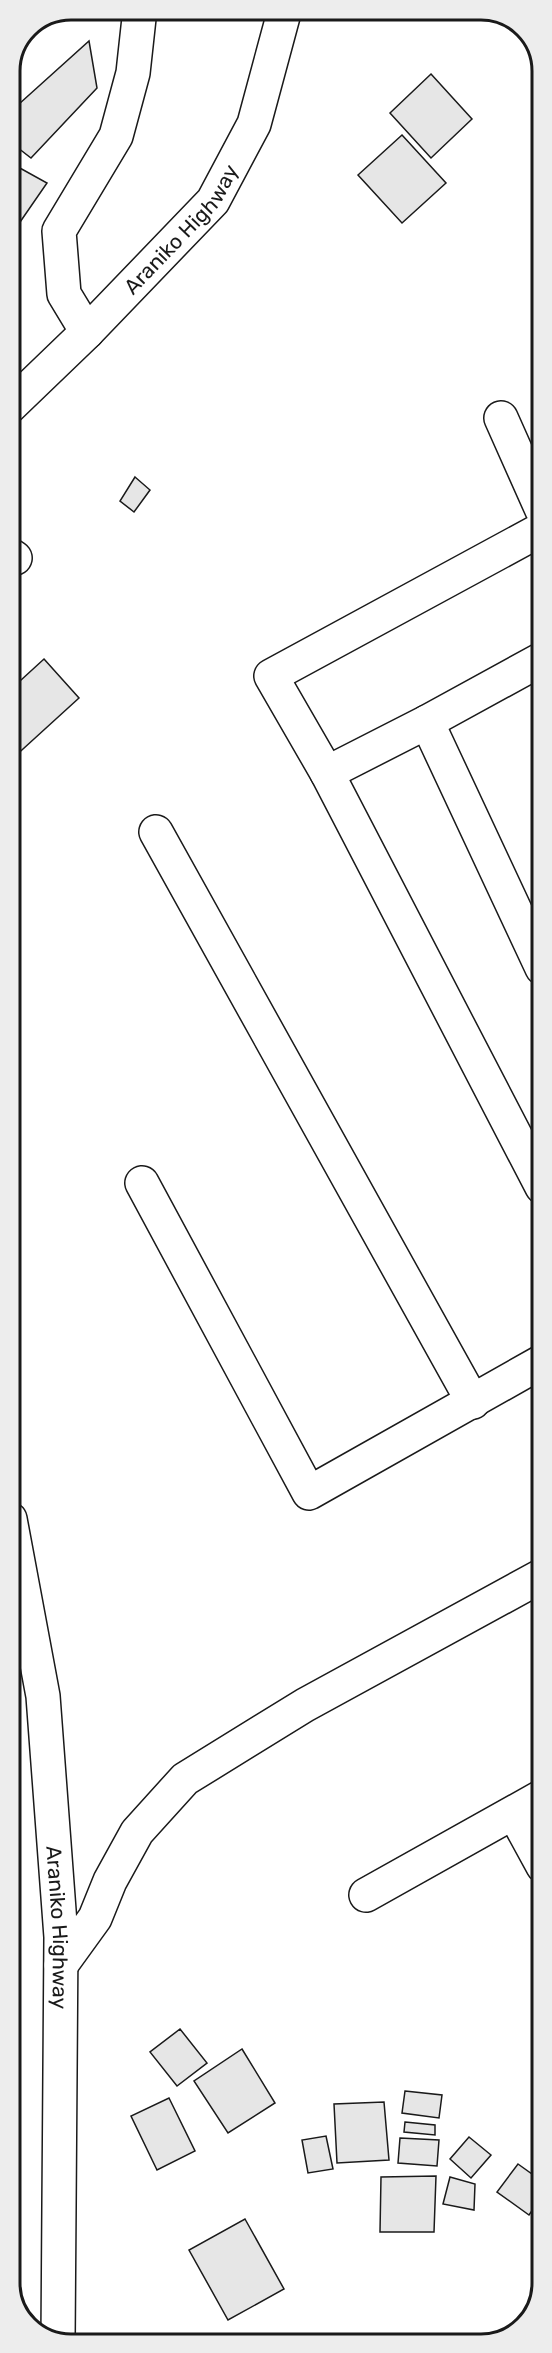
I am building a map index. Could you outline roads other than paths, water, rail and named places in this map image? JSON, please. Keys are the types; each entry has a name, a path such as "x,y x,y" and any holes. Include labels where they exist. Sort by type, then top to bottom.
{"main road":[{"path":"87,332 64,294 59,231 116,136 133,73 139,20"},
{"name":"Araniko Highway","path":"20,396 87,332 213,201 254,124 282,20"},
{"path":"501,418 532,488"},
{"path":"532,534 271,676 327,773 532,1168"},
{"path":"327,773 532,664"},
{"path":"427,722 532,947"},
{"path":"156,832 473,1402"},
{"path":"142,1183 309,1493 532,1367"},
{"name":"Araniko Highway","path":"20,1573 43,1696 61,1965 58,2332"},
{"path":"61,1965 95,1918 110,1881 137,1832 185,1779 304,1706 532,1581"},
{"path":"366,1895 532,1802"},
{"path":"514,1813 532,1846"}]}
